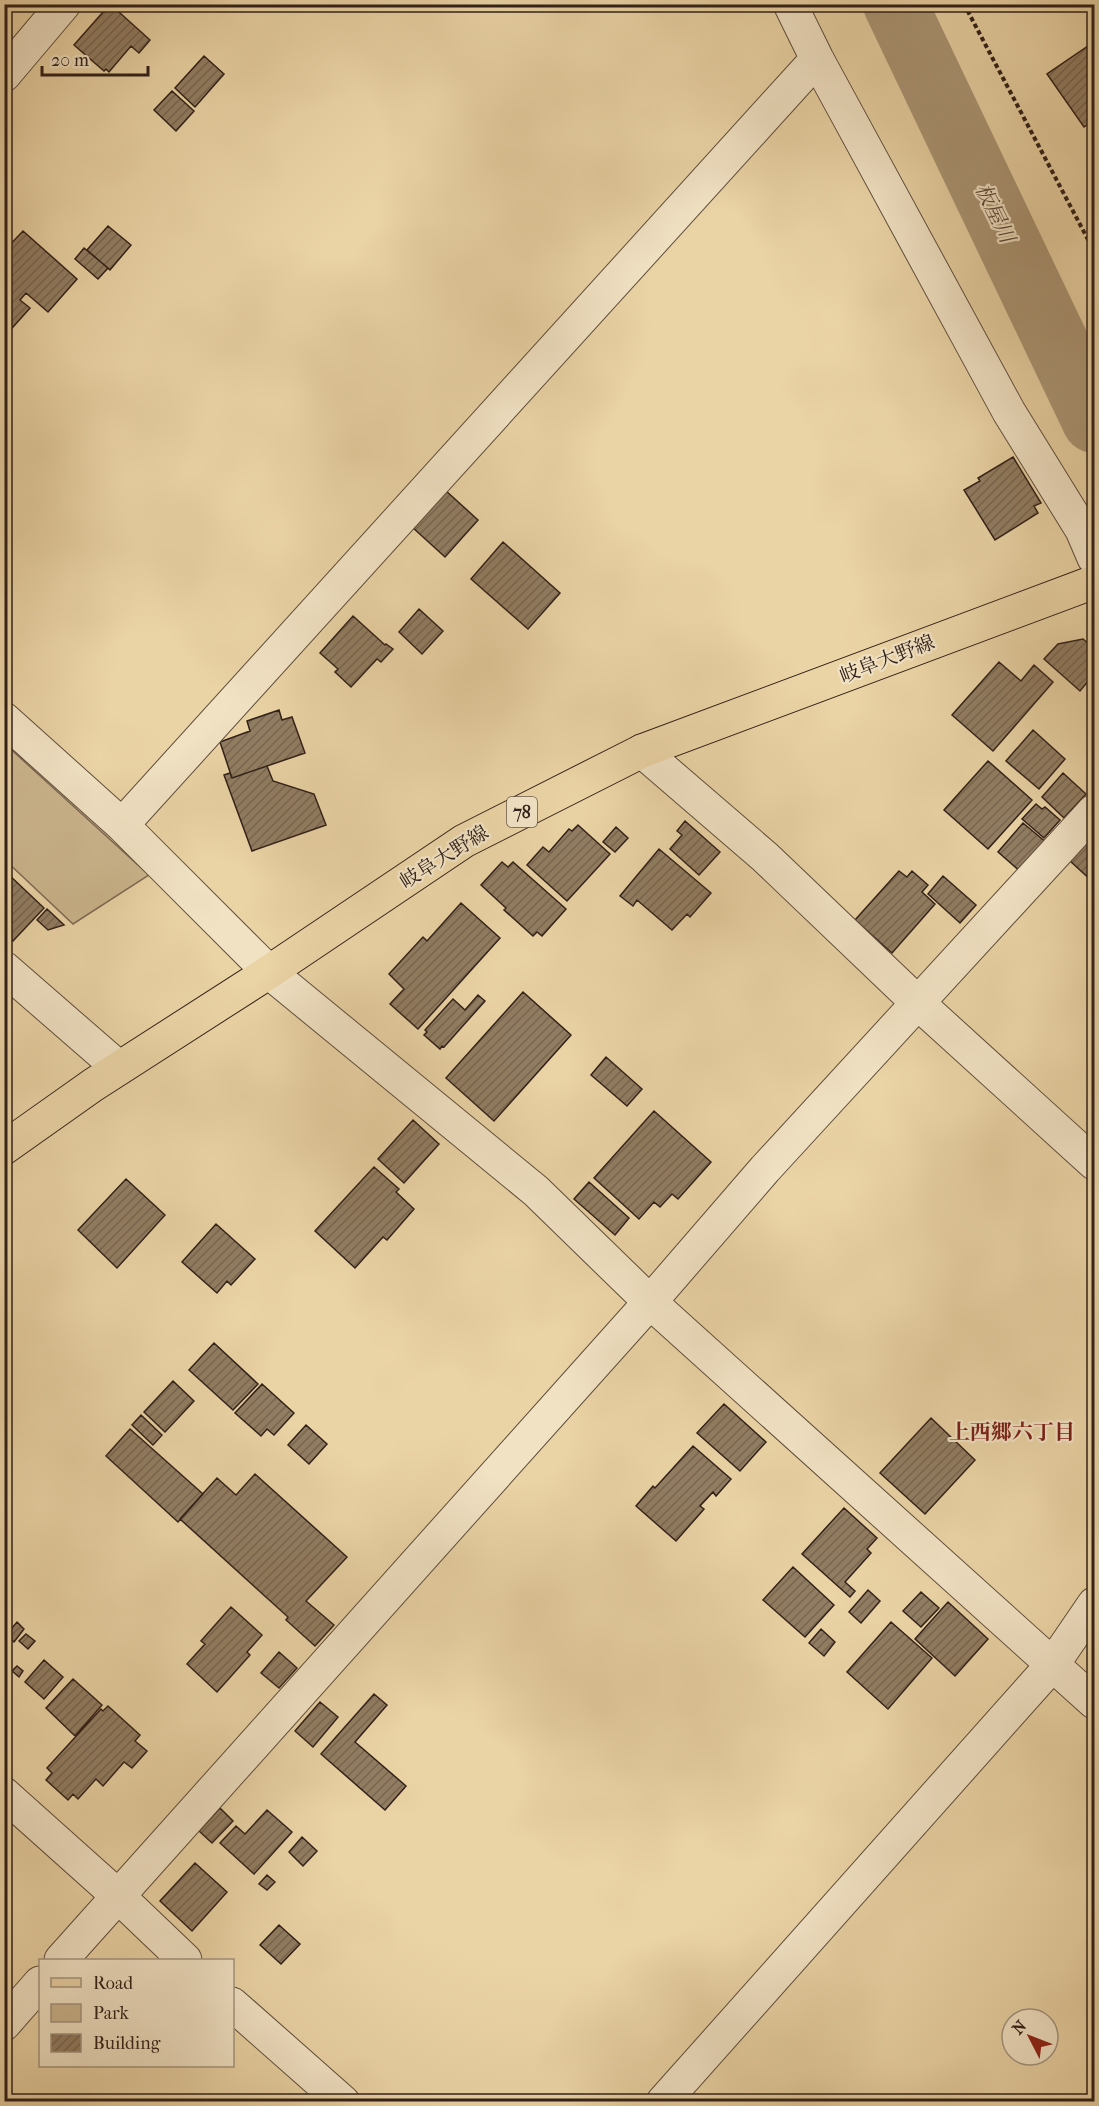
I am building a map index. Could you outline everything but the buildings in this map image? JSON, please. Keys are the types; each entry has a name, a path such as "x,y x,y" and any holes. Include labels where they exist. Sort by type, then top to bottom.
{"main road":[{"name":"岐阜大野線","path":"4,1148 119,1068 269,972 464,841 642,751 1095,582"}],"street":[{"path":"4,75 64,4"},
{"path":"790,4 817,58 1009,411 1082,530 1095,558"},
{"path":"122,825 817,58"},
{"path":"4,719 122,825 269,972 537,1191 650,1302 1095,1702"},
{"path":"642,751 765,857 919,1004 1095,1163"},
{"path":"62,1959 650,1302 765,1169 1095,811"},
{"path":"8,977 119,1068"},
{"path":"663,2102 1053,1664 1095,1604"},
{"path":"4,1794 118,1896 184,1959"},
{"path":"4,2024 39,1984"},
{"path":"234,2006 343,2102"}],"path":[{"path":"964,4 1095,250"}],"green space":[{"path":"4,743 149,875 73,924 5,860"}],"waterway":[{"name":"板屋川","path":"895,4 1094,421"}],"district":[{"name":"上西郷六丁目","path":"1012,1432"}]}
